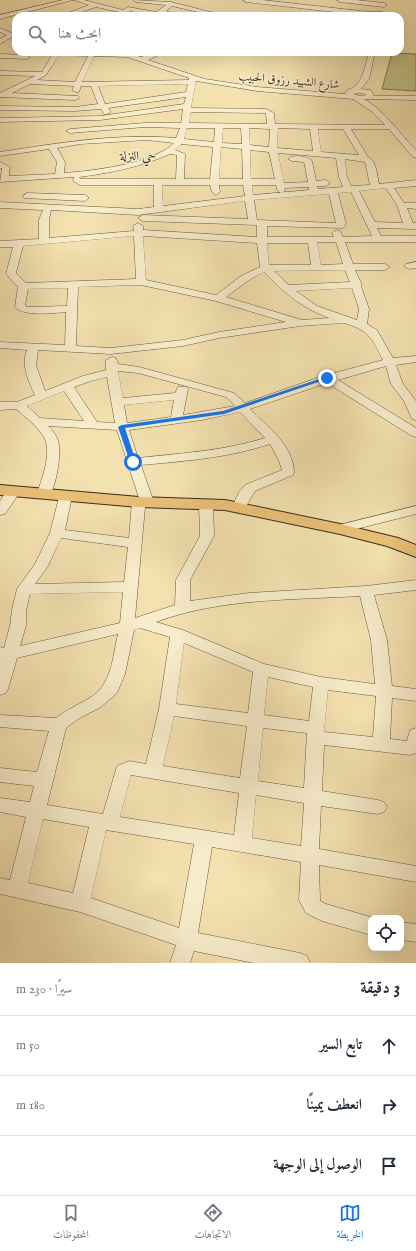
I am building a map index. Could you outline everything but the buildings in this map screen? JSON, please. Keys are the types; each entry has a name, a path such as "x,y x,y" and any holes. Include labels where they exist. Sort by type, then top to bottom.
{"main road":[{"path":"6,491 143,503 206,504 239,507 340,529 392,542 416,551"}],"street":[{"path":"22,12 70,0"},
{"path":"77,0 93,5 142,12"},
{"path":"75,12 110,0"},
{"path":"136,0 172,4 205,12"},
{"path":"122,12 146,1 159,0"},
{"path":"249,0 354,12"},
{"path":"308,6 314,0"},
{"path":"340,0 387,3"},
{"path":"160,12 172,4"},
{"path":"0,8 12,13"},
{"path":"0,17 12,14"},
{"path":"0,30 12,33"},
{"path":"1,41 12,35"},
{"path":"1,41 12,42"},
{"path":"0,51 12,52"},
{"path":"0,56 12,54"},
{"path":"1,75 10,66 16,56"},
{"path":"2,95 48,72 52,56"},
{"path":"84,94 77,84 77,75 90,56"},
{"name":"شارع الشهيد رزوق الحبيب","path":"130,56 192,80 257,89 416,97"},
{"path":"140,60 151,56"},
{"path":"371,56 366,77 354,93 378,114 416,155"},
{"path":"378,114 369,95 379,56"},
{"path":"0,66 10,66 48,72"},
{"path":"1,75 48,72"},
{"path":"0,108 74,109 103,106 126,93 161,82 192,80 179,141 169,151 123,168 76,176 2,179 6,168 0,165"},
{"path":"30,82 77,84 94,83 126,93 175,96 189,94"},
{"path":"161,82 175,96"},
{"path":"32,96 54,83"},
{"path":"72,144 70,119 74,109 84,94 94,83"},
{"name":"شارع الشهيد رزوق الحبيب","path":"225,84 336,92 349,90 354,93"},
{"path":"7,85 20,86"},
{"path":"126,93 145,125 155,156"},
{"path":"2,95 32,96 84,94 99,101 111,116"},
{"path":"0,120 70,119 187,108 268,111 272,127 274,159 282,196"},
{"path":"218,110 214,183 219,202"},
{"path":"242,110 249,198 262,240 265,268 286,288 313,308 362,325 376,336 390,362 397,384 410,401 416,416"},
{"path":"70,131 145,125 391,127"},
{"path":"314,127 318,153"},
{"path":"346,127 365,159 370,163 375,183"},
{"path":"112,128 114,140"},
{"path":"0,154 72,144 148,138 340,155 365,159"},
{"path":"52,147 61,162 59,176"},
{"path":"169,151 181,154 180,183"},
{"path":"340,155 349,187 372,226 378,240"},
{"path":"274,159 307,160 314,189"},
{"path":"144,161 154,183 159,210"},
{"path":"76,176 78,182 280,184 333,191 375,183 389,186 416,183"},
{"path":"26,177 26,201"},
{"path":"80,208 92,182"},
{"path":"137,215 159,210 249,198 282,196 314,189 349,187 375,183"},
{"path":"372,226 413,226 389,186"},
{"path":"26,201 48,206 80,208 137,215 258,224 336,227 340,226 341,224 333,191"},
{"path":"0,204 85,198"},
{"path":"401,205 416,206"},
{"path":"44,241 44,220 48,206"},
{"path":"137,215 140,282"},
{"path":"336,227 339,240 357,285 364,309 362,325"},
{"path":"0,244 19,244 139,233 262,240 416,239"},
{"path":"312,240 316,267"},
{"path":"12,274 19,244"},
{"path":"218,298 244,278 265,268 385,267"},
{"path":"0,273 12,274 23,286 140,282 218,298 300,323"},
{"path":"70,348 73,284"},
{"path":"286,288 357,285"},
{"path":"23,286 20,306 22,309 72,309"},
{"path":"0,345 111,351 183,343 219,335 300,323 344,320"},
{"path":"34,347 30,360 30,369 41,395"},
{"path":"111,351 117,402 122,427 133,462 143,503 134,543 130,587 133,624 111,690 95,703 65,719 59,725 36,811 8,888 80,903 188,940 291,962"},
{"path":"35,421 122,427 176,420 224,412 327,378 390,362 416,359"},
{"path":"0,406 19,405 41,395 113,369 139,370 230,394 236,398 242,407 282,449 288,468 288,472 250,488 246,492 239,507"},
{"path":"327,378 416,433"},
{"path":"176,420 184,381"},
{"path":"67,386 90,418 92,425"},
{"path":"117,402 180,396"},
{"path":"19,405 48,433 53,441 53,460 44,494"},
{"path":"133,462 220,453 247,448 274,439"},
{"path":"0,511 6,491"},
{"path":"0,689 5,653 18,626 19,610 24,589 41,566 57,533 65,496"},
{"path":"182,607 183,580 207,536 206,504"},
{"path":"340,529 416,510"},
{"path":"57,533 134,543"},
{"path":"5,653 133,624 182,607 249,598 366,591 416,585"},
{"path":"24,589 130,587"},
{"path":"366,591 379,640 384,690 381,745"},
{"path":"133,624 178,634 262,669 322,683 416,695"},
{"path":"152,772 167,709 178,634"},
{"path":"242,844 262,669"},
{"path":"322,683 316,733 309,900 313,907 322,912 368,925"},
{"path":"167,709 256,721 381,745 412,748 414,746 416,735"},
{"path":"0,721 59,725"},
{"path":"80,903 104,821 122,771 129,768 378,807"},
{"path":"0,775 44,780"},
{"path":"0,805 310,855 416,874"},
{"path":"180,963 188,940 204,838"},
{"path":"404,931 416,933"}],"shaded area":[{"path":"404,54 416,54 416,91 382,89 391,56 404,56"}],"district":[{"name":"حي النزلة","path":"138,155"}],"route":[{"path":"133,462 122,427 234,410 327,378"}]}
